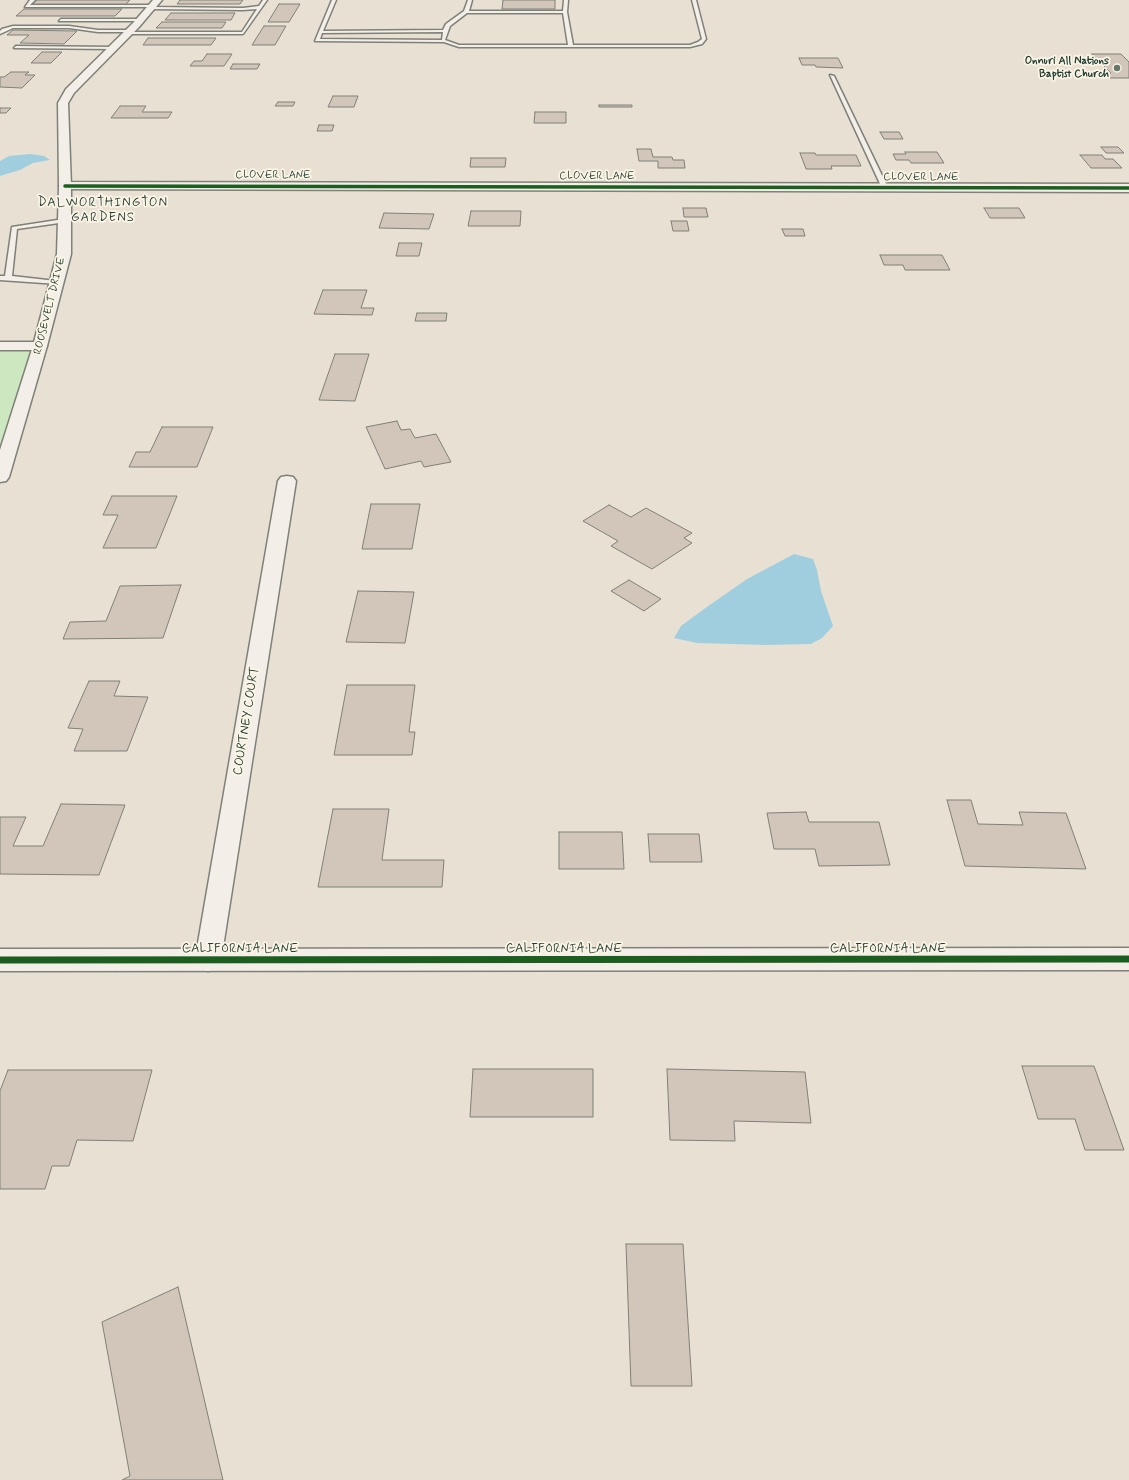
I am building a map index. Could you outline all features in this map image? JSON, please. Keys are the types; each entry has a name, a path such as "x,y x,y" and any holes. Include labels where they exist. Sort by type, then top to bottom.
{"street":[{"name":"ROOSEVELT DRIVE","path":"0,476 40,346 64,254 65,186 63,103 70,91 129,32 153,5"},
{"name":"CLOVER LANE","path":"65,186 1129,188"},
{"path":"0,346 40,346"},
{"name":"COURTNEY COURT","path":"208,960 286,481"},
{"name":"CALIFORNIA LANE","path":"0,960 1129,959"}],"lane":[{"path":"34,0 26,6 129,8 153,5 243,8 261,7"},
{"path":"0,34 4,30 13,27 69,27 98,31 129,32 243,33 265,0"},
{"path":"334,0 316,40 444,41 459,46 690,46 700,43 704,39 694,0"},
{"path":"466,12 470,0"},
{"path":"566,0 565,12 571,46"},
{"path":"444,41 444,31 448,24 466,12 565,12"},
{"path":"53,20 140,20"},
{"path":"320,32 444,31"},
{"path":"16,47 113,48"},
{"path":"832,76 885,188"},
{"path":"8,278 14,228 64,221"},
{"path":"0,278 56,283"}],"green space":[{"path":"0,350 32,350 0,455"}],"water":[{"path":"30,154 44,156 50,160 33,163 20,170 0,176 0,161 9,156"},
{"path":"794,554 813,559 817,570 821,591 833,626 822,638 811,644 766,645 697,643 674,638 681,626 704,609 747,579"}],"building":[{"path":"37,0 130,0 123,7 29,7"},
{"path":"180,0 243,0 240,4 177,4"},
{"path":"503,0 555,0 555,9 502,9"},
{"path":"279,4 300,4 289,22 268,22"},
{"path":"24,9 122,9 115,16 16,16"},
{"path":"171,13 235,13 231,20 165,20"},
{"path":"162,22 226,22 222,28 156,28"},
{"path":"264,26 286,26 275,45 252,45"},
{"path":"13,30 77,31 64,44 20,43 29,35 7,35"},
{"path":"148,38 216,38 211,45 143,45"},
{"path":"42,52 62,52 51,63 31,63"},
{"path":"207,54 232,54 224,66 190,66 194,61 202,61"},
{"name":"Onnuri All Nations Baptist Church","path":"1092,54 1121,54 1129,62 1129,78 1110,78 1105,73 1111,73"},
{"path":"799,58 838,58 843,68 802,65"},
{"path":"233,64 260,64 257,69 230,69"},
{"path":"11,72 29,72 25,75 35,75 22,88 0,87 0,77 4,77"},
{"path":"333,96 358,96 354,107 328,107"},
{"path":"278,102 295,102 293,106 275,106"},
{"path":"599,105 632,105 632,107 599,107"},
{"path":"120,106 146,106 142,112 172,112 168,118 111,118"},
{"path":"0,108 11,108 6,113 0,113"},
{"path":"535,112 566,112 566,123 534,123"},
{"path":"319,125 334,125 332,131 317,131"},
{"path":"880,132 899,132 903,139 884,139"},
{"path":"1101,147 1118,147 1124,153 1106,153"},
{"path":"637,149 651,149 653,157 672,157 673,160 684,160 685,168 658,168 658,161 639,161"},
{"path":"905,152 937,152 944,163 911,163 909,160 896,160 893,154 906,154"},
{"path":"800,153 815,153 816,155 856,155 861,166 831,166 832,169 806,169"},
{"path":"1080,155 1102,155 1105,159 1113,159 1122,168 1091,168"},
{"path":"471,158 506,158 505,167 470,167"},
{"path":"683,208 706,208 708,217 684,217"},
{"path":"984,208 1019,208 1025,218 990,218"},
{"path":"471,211 521,211 520,226 468,226"},
{"path":"384,213 434,214 429,229 379,228"},
{"path":"671,221 687,221 689,231 673,231"},
{"path":"782,229 803,229 805,236 785,236"},
{"path":"399,243 422,243 419,256 396,256"},
{"path":"880,255 942,255 950,270 905,270 903,265 884,265"},
{"path":"323,290 367,290 361,308 374,308 372,315 314,314"},
{"path":"417,313 447,313 446,321 415,321"},
{"path":"335,354 369,354 355,401 319,400"},
{"path":"397,421 401,430 410,429 415,438 436,434 451,462 424,467 421,461 385,469 366,427"},
{"path":"162,427 213,427 197,467 129,467 136,452 150,452"},
{"path":"112,496 177,496 156,548 103,548 118,515 103,515"},
{"path":"371,504 420,504 412,549 362,549"},
{"path":"609,505 631,517 646,508 692,533 684,538 692,543 652,569 611,546 618,541 583,521"},
{"path":"629,580 661,599 644,611 611,591"},
{"path":"181,585 163,638 63,639 70,622 106,621 120,586"},
{"path":"358,591 414,592 405,643 346,642"},
{"path":"89,681 120,681 114,696 148,697 127,751 74,751 83,729 68,728"},
{"path":"347,685 415,685 409,732 415,732 412,755 334,755"},
{"path":"947,800 971,800 978,824 1023,825 1019,812 1066,813 1086,869 965,866"},
{"path":"61,804 125,805 99,875 0,874 0,817 26,817 13,846 43,846"},
{"path":"333,809 389,809 382,860 444,860 442,887 318,887"},
{"path":"806,812 809,822 879,822 890,865 819,866 815,849 774,849 767,813"},
{"path":"559,832 622,832 624,869 559,869"},
{"path":"648,834 699,834 702,862 650,862"},
{"path":"1022,1066 1094,1066 1124,1150 1085,1150 1075,1119 1038,1119"},
{"path":"473,1069 593,1069 593,1117 470,1117"},
{"path":"667,1069 805,1072 811,1123 734,1121 735,1141 670,1140"},
{"path":"8,1070 152,1070 133,1141 77,1140 69,1166 52,1166 45,1189 0,1189 0,1091"},
{"path":"626,1244 683,1244 692,1386 631,1386"},
{"path":"178,1287 223,1480 122,1480 130,1476 102,1322"}],"cycle path":[{"path":"65,186 1129,188"},
{"path":"0,960 1129,959"}],"place":[{"name":"Onnuri All Nations Baptist Church","path":"1117,68"}],"district":[{"name":"DALWORTHINGTON GARDENS","path":"103,210"}]}
